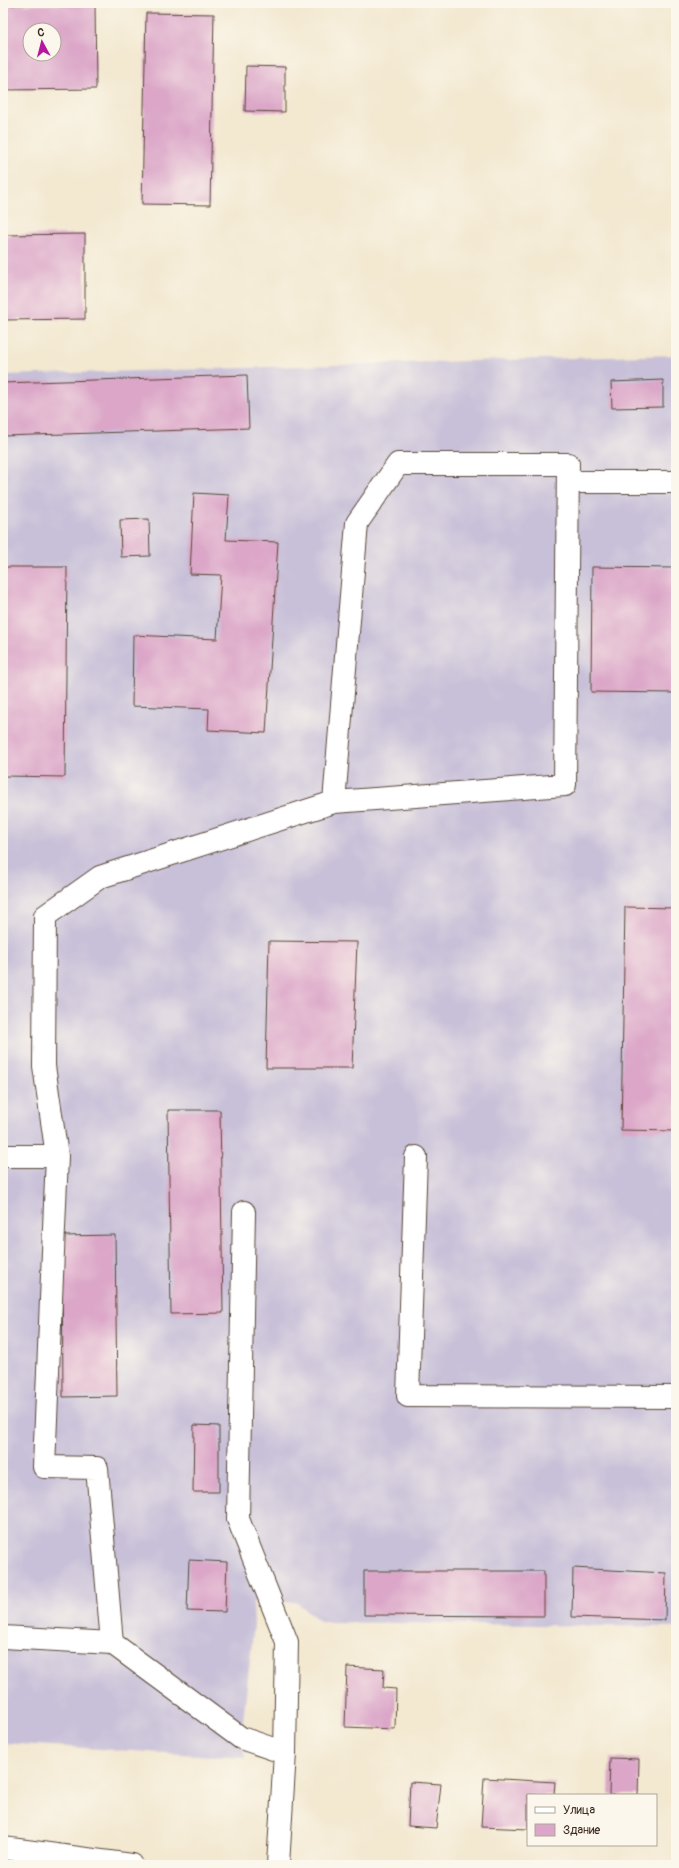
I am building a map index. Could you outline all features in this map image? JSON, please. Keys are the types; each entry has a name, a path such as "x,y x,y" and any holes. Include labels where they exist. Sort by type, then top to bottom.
{"street":[{"path":"112,1643 97,1468 44,1467 57,1156 44,1066 45,916 100,877 334,802 565,786 568,464 398,464 358,523 334,802"},
{"path":"568,482 676,482"},
{"path":"3,1156 57,1156"},
{"path":"416,1157 408,1396 676,1396"},
{"path":"244,1212 238,1519 287,1642 285,1753 278,1865"},
{"path":"3,1637 112,1643 241,1738 285,1753"},
{"path":"3,1848 132,1865"}],"shaded area":[{"path":"676,355 676,1627 321,1622 296,1602 253,1602 254,1625 241,1738 245,1758 3,1743 3,375"}],"building":[{"path":"95,4 96,89 3,90 3,5"},
{"path":"146,13 214,14 210,205 142,204"},
{"path":"246,66 285,67 285,112 245,111"},
{"path":"85,234 85,319 3,320 3,235"},
{"path":"247,375 249,428 3,436 3,383"},
{"path":"663,380 663,407 612,408 611,382"},
{"path":"194,493 229,495 226,540 278,542 266,733 208,730 209,709 132,706 133,635 217,639 221,575 190,574"},
{"path":"149,519 150,556 121,557 120,520"},
{"path":"3,567 67,567 65,777 3,776"},
{"path":"592,567 676,568 676,693 591,692"},
{"path":"625,907 676,908 676,1131 621,1130"},
{"path":"269,941 357,942 352,1068 266,1068"},
{"path":"168,1110 220,1110 223,1313 171,1314"},
{"path":"115,1235 117,1396 63,1397 62,1236"},
{"path":"194,1425 219,1426 219,1492 193,1492"},
{"path":"189,1560 227,1562 225,1612 187,1611"},
{"path":"573,1568 666,1573 665,1620 572,1617"},
{"path":"364,1571 544,1571 544,1616 364,1615"},
{"path":"347,1667 384,1669 383,1688 396,1689 395,1729 345,1727"},
{"path":"610,1758 639,1759 638,1794 609,1794"},
{"path":"484,1778 555,1782 554,1794 527,1794 527,1829 481,1827"},
{"path":"410,1782 441,1784 436,1828 408,1826"}]}
